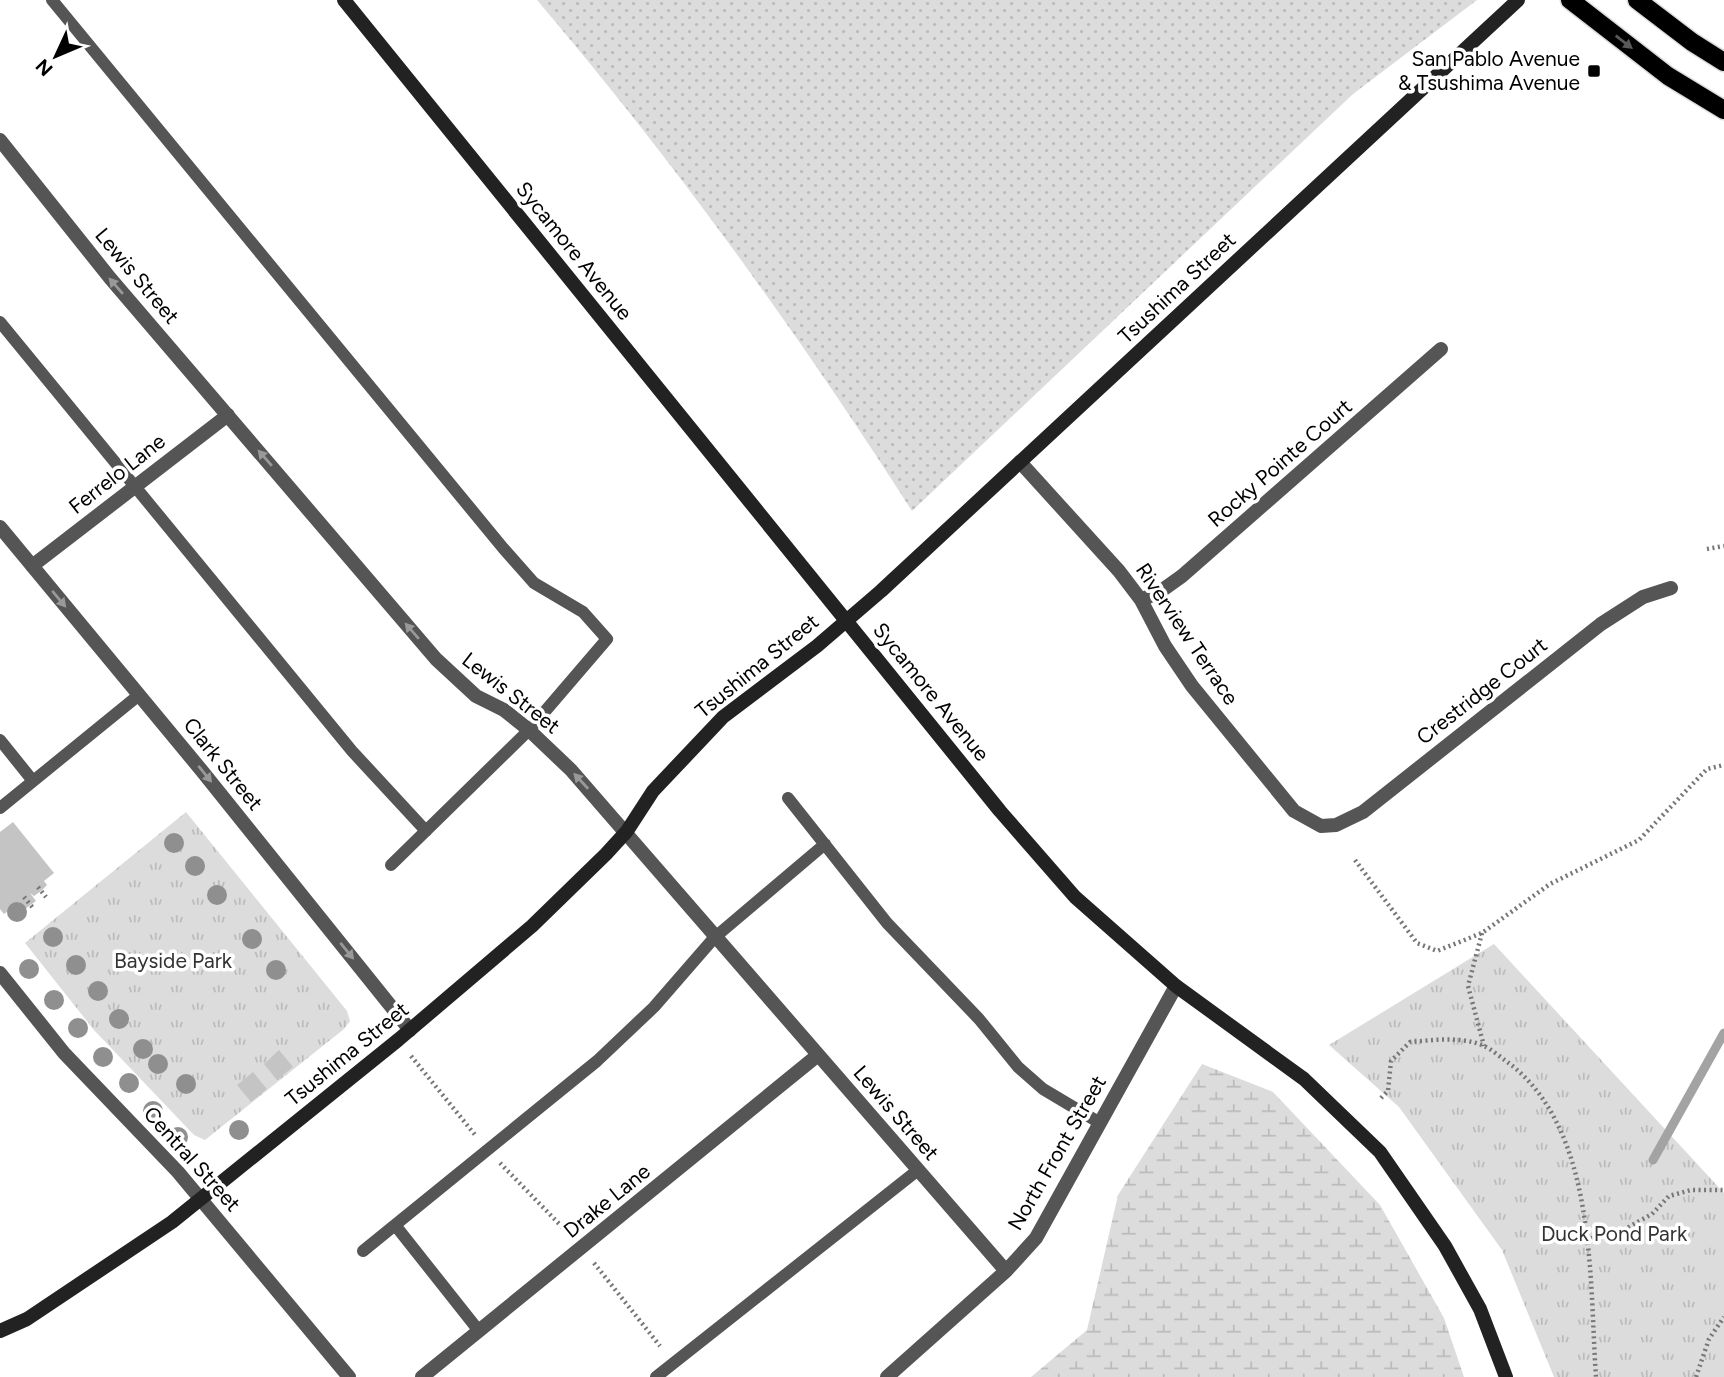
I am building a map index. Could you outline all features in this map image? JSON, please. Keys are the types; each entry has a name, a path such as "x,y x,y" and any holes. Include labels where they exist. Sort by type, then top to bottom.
{"main road":[{"path":"1570,0 1668,76 1724,110"},
{"path":"1637,0 1692,42 1724,62"}],"street":[{"name":"Sycamore Avenue","path":"344,0 847,621 1075,897 1176,986 1304,1079 1380,1152 1445,1246 1480,1309 1506,1377"},
{"name":"Tsushima Street","path":"0,1331 27,1319 146,1241 398,1040 532,926 627,831 653,791 723,717 847,621 1518,0"},
{"name":"Lewis Street","path":"0,140 110,278 443,666 476,696 504,710 529,730 627,831 714,938 1006,1271"},
{"name":"Rocky Pointe Court","path":"1141,600 1161,591 1182,576 1441,349"},
{"name":"Ferrelo Lane","path":"32,566 228,415"},
{"name":"Riverview Terrace","path":"1020,462 1092,540 1141,600 1166,646 1192,685 1283,799 1307,821 1321,826"},
{"name":"Clark Street","path":"0,527 410,1030"},
{"name":"Crestridge Court","path":"1321,826 1336,825 1363,813 1601,624 1643,597 1671,588"},
{"name":"Central Street","path":"0,973 6,992 200,1199 349,1377"},
{"name":"North Front Street","path":"887,1377 1006,1271 1036,1238 1176,986"},
{"name":"Drake Lane","path":"422,1377 818,1055"}],"lane":[{"path":"52,0 503,548 534,583 583,612 607,639 529,730 391,865"},
{"path":"0,322 352,751 426,831"},
{"path":"0,808 139,695"},
{"path":"0,740 33,781"},
{"path":"788,798 909,948 979,1019 1018,1067 1043,1089 1100,1123"},
{"path":"363,1251 616,1043 654,1007 714,938 825,844"},
{"path":"656,1377 918,1170"},
{"path":"395,1225 479,1331"}],"path":[{"path":"1707,550 1724,546"},
{"path":"1355,860 1417,943 1437,951 1482,933 1550,884 1639,840 1707,769 1724,765"},
{"path":"38,887 46,897"},
{"path":"24,897 33,908"},
{"path":"1482,933 1468,986 1484,1046"},
{"path":"1381,1098 1388,1091 1391,1061 1410,1042 1451,1039 1484,1046 1527,1077 1561,1130 1581,1194 1596,1377"},
{"path":"398,1040 487,1150 583,1248 673,1362"},
{"path":"1586,1240 1627,1228 1652,1214 1669,1196 1691,1190 1724,1190"},
{"path":"1696,1377 1709,1339 1724,1317"}],"green space":[{"path":"537,0 1477,0 1353,94 912,511 825,379 733,249 637,123"},
{"name":"Bayside Park","path":"186,812 347,1011 350,1021 344,1029 205,1140 194,1135 94,1030 25,943"},
{"name":"Duck Pond Park","path":"1494,944 1724,1193 1724,1377 1554,1377 1502,1250 1399,1107 1329,1045"},
{"path":"1202,1064 1273,1092 1380,1205 1444,1318 1464,1377 1031,1377 1087,1330 1118,1195"}],"building":[{"path":"13,822 54,873 44,881 47,885 41,891 34,896 30,893 36,901 25,909 19,902 4,914 0,909 0,832"},
{"path":"279,1050 293,1067 277,1080 264,1064"},
{"path":"253,1072 267,1089 251,1102 237,1085"}],"waterway":[{"path":"1653,1160 1724,1033"}],"place":[{"name":"San Pablo Avenue & Tsushima Avenue","path":"1594,71"}]}
